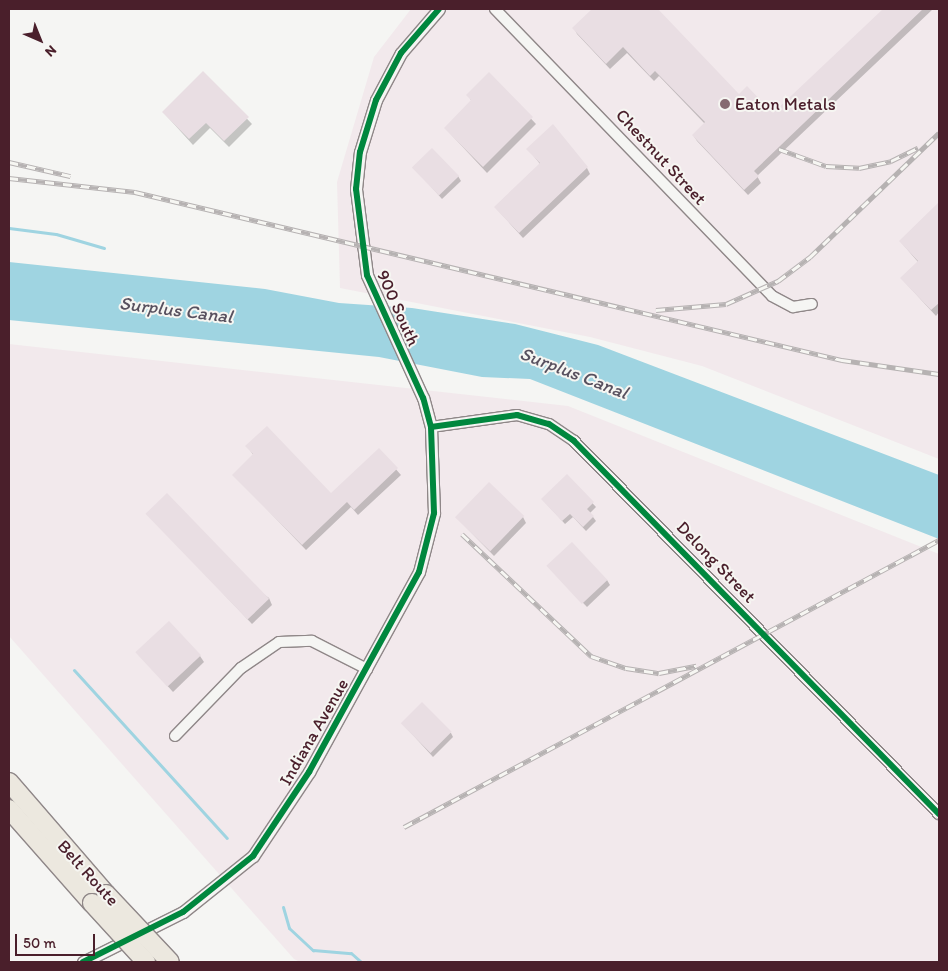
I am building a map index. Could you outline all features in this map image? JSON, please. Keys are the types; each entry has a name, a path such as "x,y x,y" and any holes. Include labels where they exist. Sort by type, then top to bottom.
{"highway":[{"name":"Belt Route","path":"9,782 146,962"},
{"name":"Belt Route","path":"9,809 99,898 170,962"}],"street":[{"name":"900 South","path":"431,427 423,398 371,287 356,207 364,134 392,69 439,9"},
{"name":"Chestnut Street","path":"495,9 772,296 793,307 812,304"},
{"name":"Delong Street","path":"431,427 517,415 549,424 574,441 939,814"},
{"name":"Indiana Avenue","path":"83,962 182,912 253,856 283,815 408,598 427,543 436,475 431,427"},
{"path":"175,736 247,663 279,642 312,641 367,669"}],"shaded area":[{"path":"411,9 939,9 939,459 702,366 590,337 340,288 337,182 374,57"},
{"path":"9,344 568,406 939,554 939,962 300,962 294,959 9,636"}],"water":[{"name":"Surplus Canal","path":"9,262 265,289 339,303 412,308 515,324 598,345 939,475 939,539 530,379 482,377 379,357 9,320"}],"building":[{"name":"Eaton Metals","path":"592,9 658,9 739,94 747,86 773,113 883,9 923,9 754,171 759,176 744,190 692,135 705,122 655,71 650,76 623,47 606,64 572,28"},
{"path":"203,71 249,117 224,141 206,123 189,139 162,112"},
{"path":"489,72 533,117 483,167 444,128 471,100 466,95"},
{"path":"553,124 588,167 519,233 494,207 540,163 526,149"},
{"path":"432,148 459,176 439,196 412,167"},
{"path":"939,202 939,303 931,310 900,278 918,261 899,241"},
{"path":"267,426 331,493 379,448 398,468 354,510 347,502 302,545 232,475 253,454 245,446"},
{"path":"567,474 594,502 587,509 594,516 583,527 570,514 562,521 541,499"},
{"path":"489,482 524,516 490,551 455,517"},
{"path":"167,493 269,599 248,620 145,514"},
{"path":"572,542 607,580 582,604 546,566"},
{"path":"169,621 201,655 167,687 135,652"},
{"path":"422,702 452,732 430,753 401,723"}],"waterway":[{"path":"9,228 56,234 104,248"},
{"path":"74,670 227,838"},
{"path":"283,907 289,928 313,950 351,953 361,962"}],"railway":[{"path":"656,310 726,304 778,281 810,257 939,133"},
{"path":"779,149 826,166 859,168 891,161 918,148"},
{"path":"9,162 70,176"},
{"path":"9,178 135,192 842,360 939,374"},
{"path":"462,534 591,656 626,668 659,673 696,666"},
{"path":"404,827 939,540"}],"cycle path":[{"path":"83,962 183,912 253,856 309,772 419,572 434,513 431,427 423,398 367,275 356,189 360,152 376,100 401,53 439,9"},
{"path":"431,427 517,415 549,424 574,441 939,814"}],"place":[{"name":"Eaton Metals","path":"725,104"}]}
